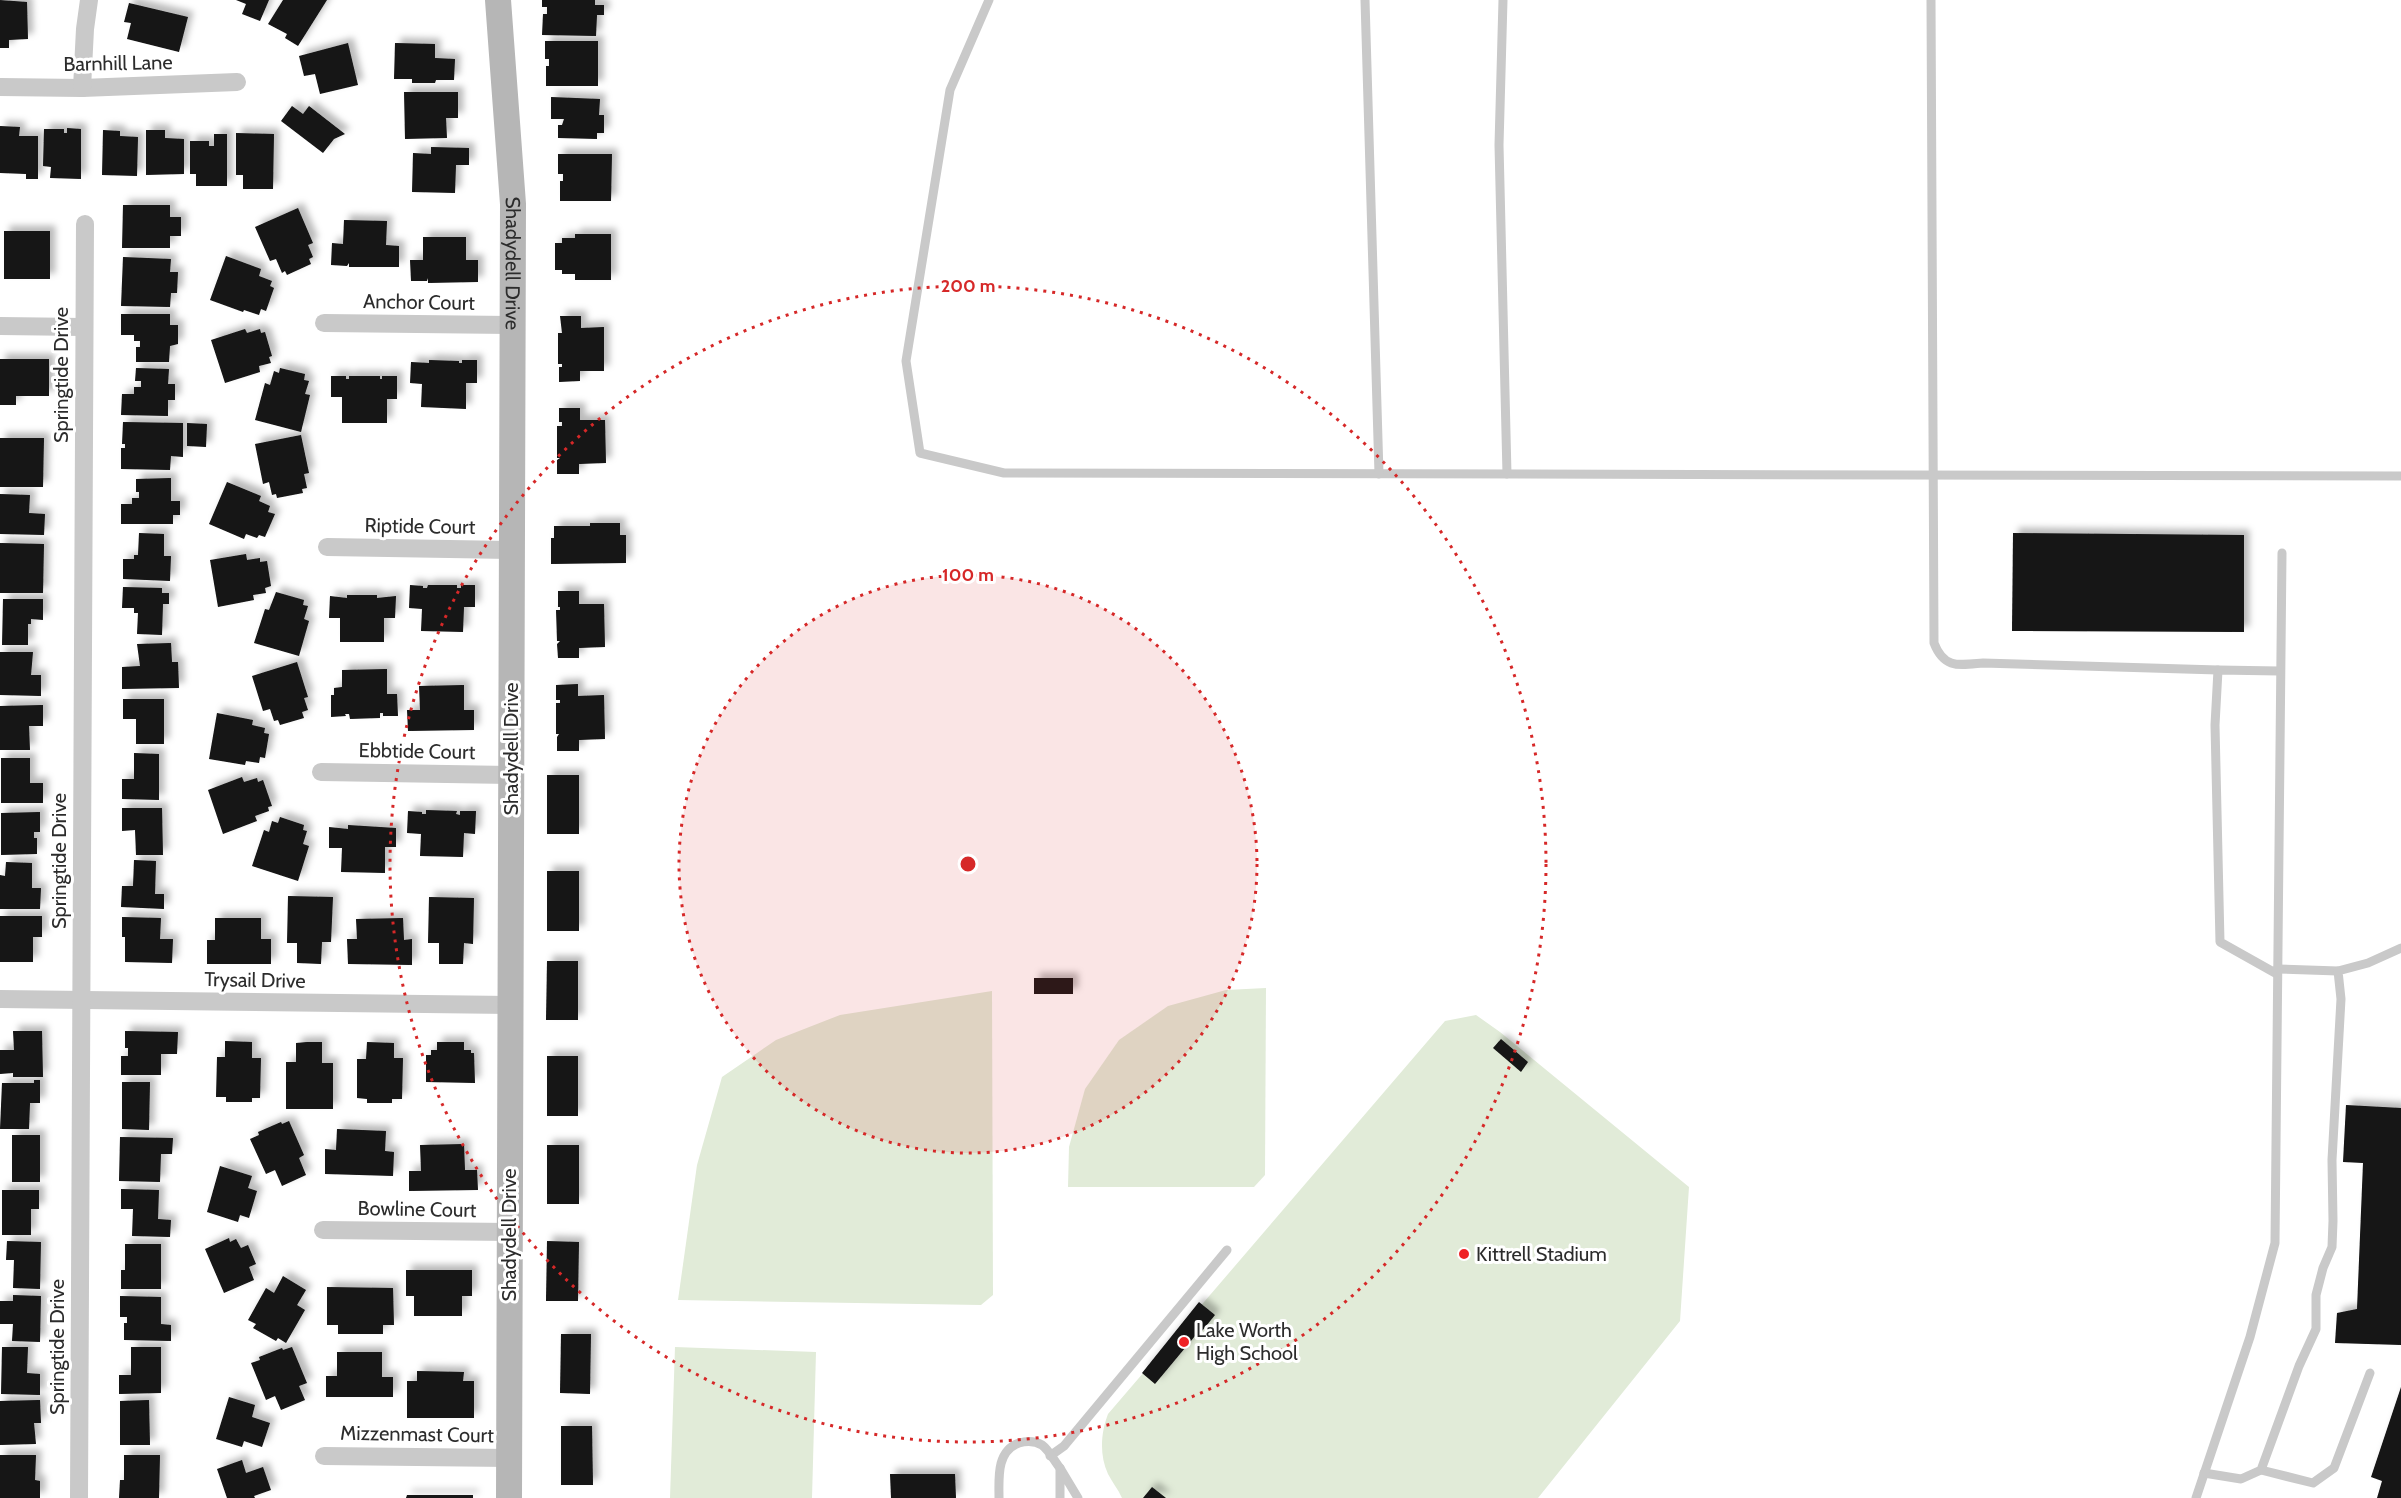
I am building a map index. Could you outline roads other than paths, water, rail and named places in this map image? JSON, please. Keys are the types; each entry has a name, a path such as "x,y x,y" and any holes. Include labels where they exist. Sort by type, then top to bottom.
{"street":[{"path":"82,88 89,0"},
{"name":"Shadydell Drive","path":"498,0 513,204 508,1498"},
{"name":"Barnhill Lane","path":"0,87 82,88 237,82"},
{"name":"Springtide Drive","path":"79,1498 85,224"},
{"name":"Anchor Court","path":"324,323 513,325"},
{"path":"0,327 83,327"},
{"name":"Riptide Court","path":"327,547 512,550"},
{"name":"Ebbtide Court","path":"321,772 511,776"},
{"name":"Trysail Drive","path":"0,999 510,1005"},
{"name":"Bowline Court","path":"323,1230 509,1232"},
{"name":"Mizzenmast Court","path":"324,1456 509,1458"}],"lane":[{"path":"989,0 950,90 906,361 920,453 1004,473 2401,476"},
{"path":"1365,0 1379,474"},
{"path":"1503,0 1499,145 1507,474"},
{"path":"1931,0 1934,643 1939,654 1948,663 2279,670"},
{"path":"2196,1498 2250,1337 2275,1243 2279,670 2282,553"},
{"path":"2218,670 2215,725 2220,942 2277,972 2338,971 2368,963 2401,948"},
{"path":"2261,1470 2299,1366 2316,1329 2316,1295 2323,1268 2332,1247 2334,1221 2332,1160 2341,999 2338,971"},
{"path":"1050,1456 1064,1446 1227,1250"},
{"path":"2204,1473 2241,1479 2261,1470 2313,1483 2334,1468 2370,1373"},
{"path":"999,1498 999,1471 1005,1453 1014,1445 1027,1441 1042,1446 1060,1468 1078,1498"},
{"path":"1060,1468 1060,1498"}],"place":[{"name":"Kittrell Stadium","path":"1464,1254"},
{"name":"Lake Worth High School","path":"1184,1342"}]}
